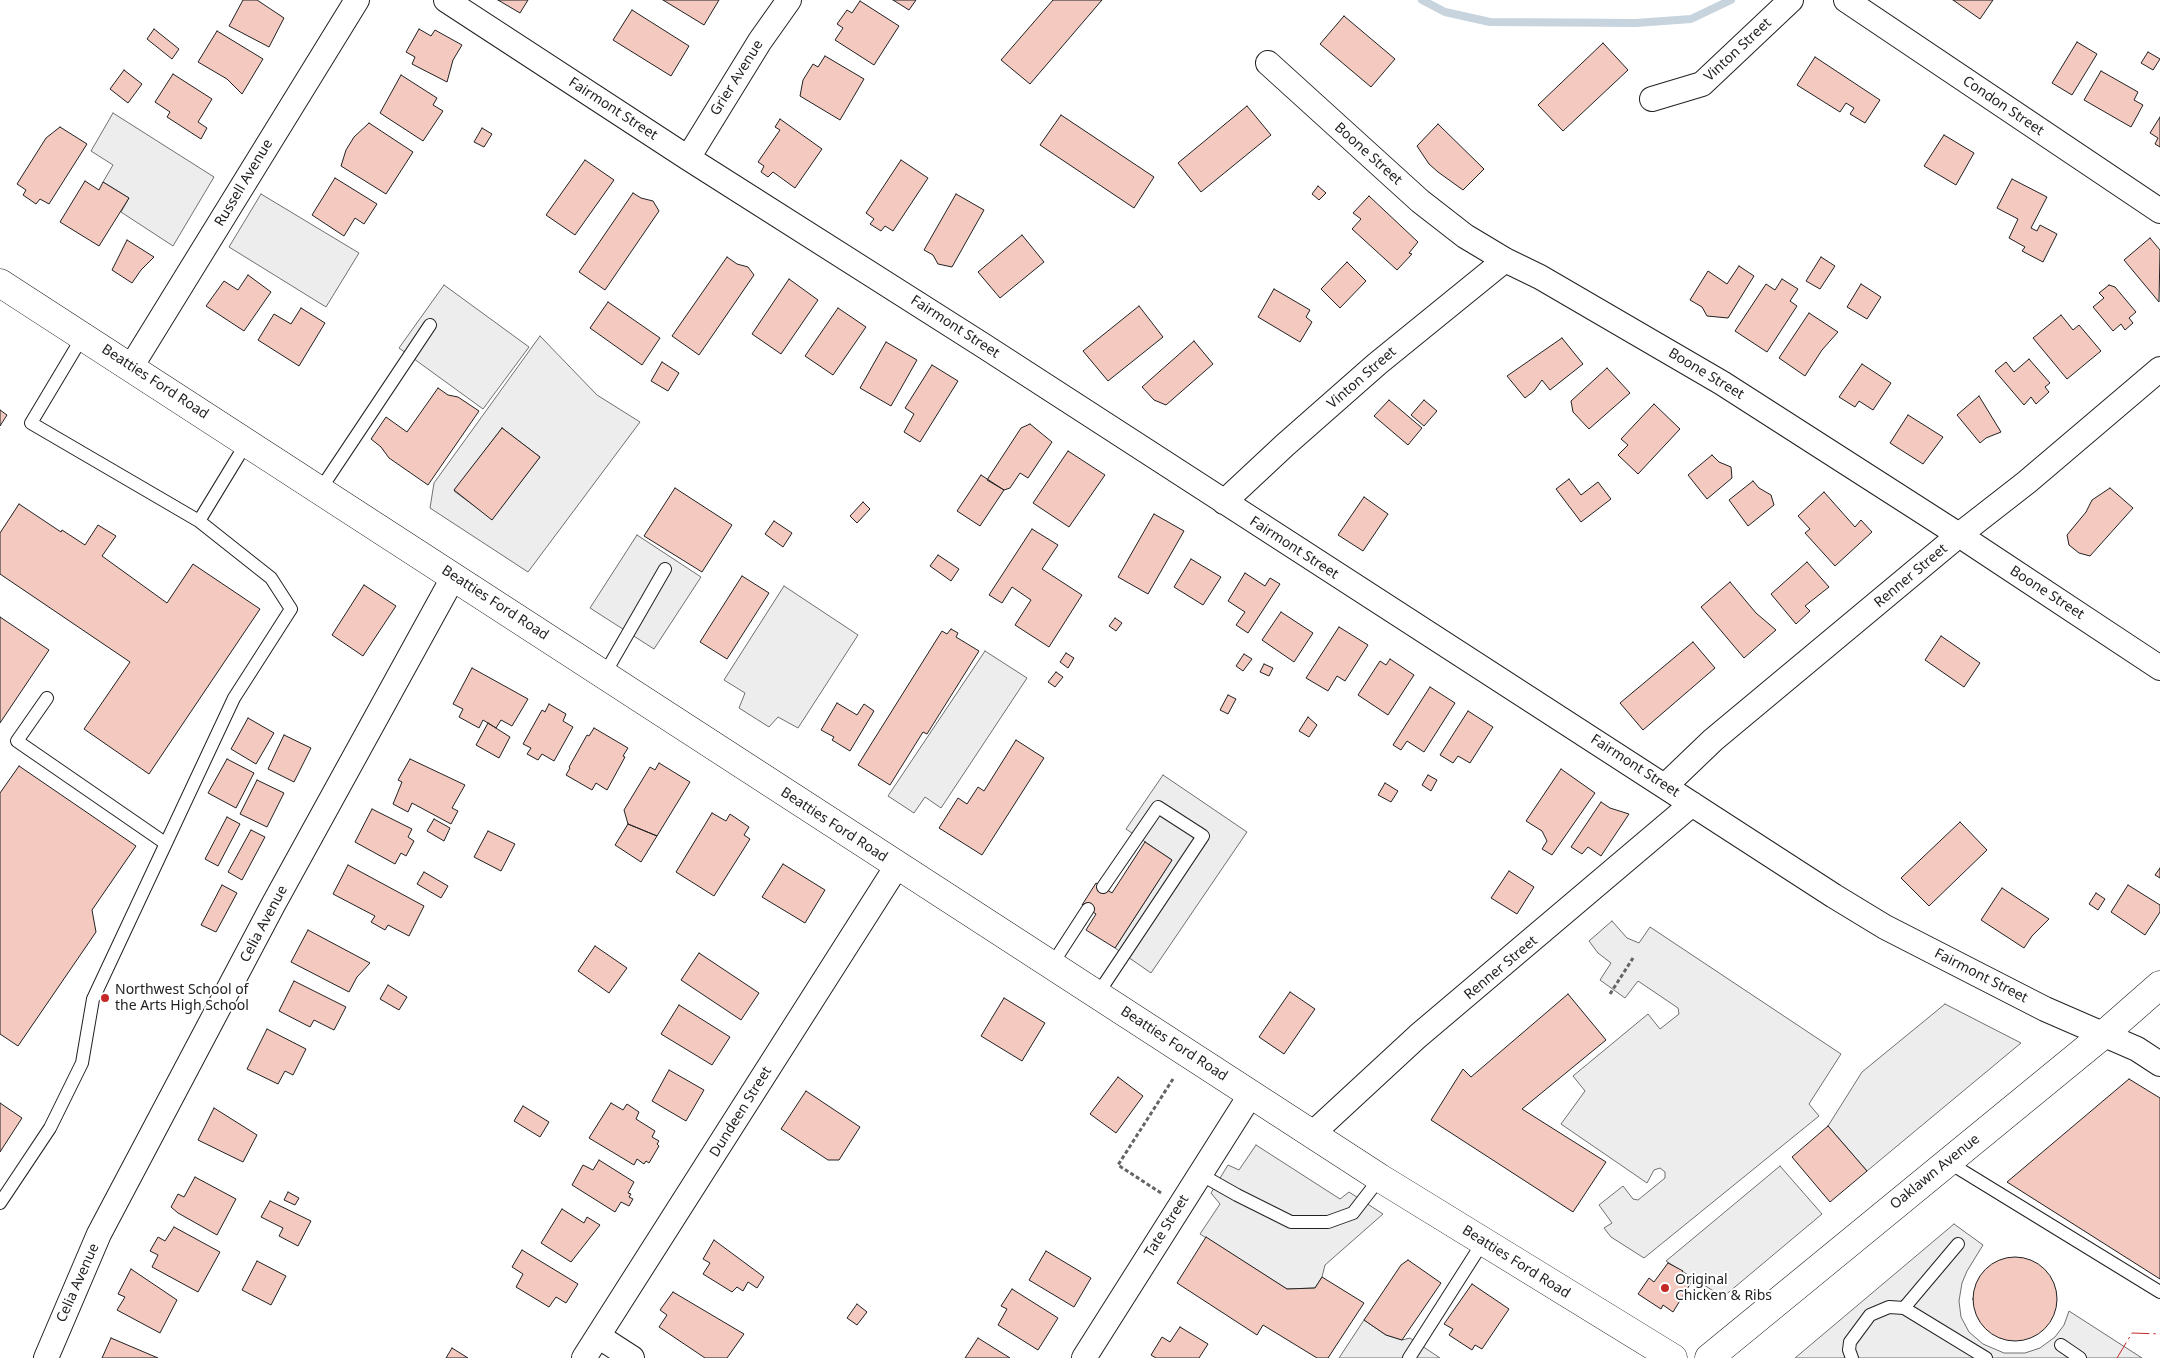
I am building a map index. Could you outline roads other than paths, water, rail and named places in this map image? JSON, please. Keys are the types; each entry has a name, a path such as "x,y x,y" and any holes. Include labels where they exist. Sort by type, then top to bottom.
{"main road":[{"name":"Beatties Ford Road","path":"0,283 1380,1178 1673,1358"},
{"name":"Oaklawn Avenue","path":"1710,1358 2103,1035 2160,985"}],"street":[{"name":"Russell Avenue","path":"131,367 357,0"},
{"name":"Fairmont Street","path":"446,0 1834,896 1885,927 2045,1009 2137,1049 2160,1064"},
{"name":"Grier Avenue","path":"688,158 760,41 789,0"},
{"name":"Vinton Street","path":"1652,99 1702,84 1791,0"},
{"name":"Condon Street","path":"1846,0 2160,211"},
{"name":"Boone Street","path":"1268,63 1420,201 1465,236 1505,260 1540,277 1722,383 1959,535 2160,668"},
{"name":"Vinton Street","path":"1224,502 1285,445 1378,364 1505,260"},
{"name":"Renner Street","path":"1665,786 1713,740 1959,535 2027,482 2160,369"},
{"name":"Celia Avenue","path":"46,1358 99,1234 273,905 454,576"},
{"name":"Renner Street","path":"1312,1134 1418,1036 1692,804"},
{"name":"Dundeen Street","path":"584,1358 897,866"},
{"name":"Tate Street","path":"1084,1358 1251,1094"},
{"path":"598,1336 632,1358"}],"lane":[{"path":"320,490 430,325"},
{"path":"0,1203 50,1128 82,1063 93,999 234,698 291,609 271,578 199,521 31,423 82,336"},
{"path":"199,521 246,442"},
{"path":"604,675 664,569"},
{"path":"47,698 17,741 165,844"},
{"path":"1097,995 1203,836 1158,807 1103,887"},
{"path":"1051,966 1088,909"},
{"path":"1948,1162 2160,1292"},
{"path":"1200,1174 1290,1222 1328,1222 1353,1213 1380,1178"},
{"path":"1409,1358 1483,1242"},
{"path":"1904,1308 1958,1244"},
{"path":"1852,1358 1849,1350 1850,1342 1870,1315 1889,1307 1904,1308 1986,1358"},
{"path":"2061,1345 2080,1358"}],"waterway":[{"path":"1422,0 1445,12 1490,22 1636,23 1691,19 1731,0"}],"place":[{"name":"Northwest School of the Arts High School","path":"105,998"},
{"name":"Original Chicken & Ribs","path":"1665,1288"}]}
